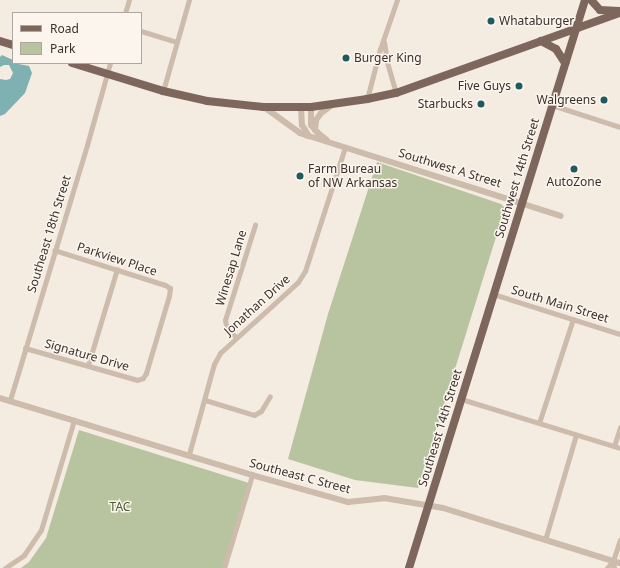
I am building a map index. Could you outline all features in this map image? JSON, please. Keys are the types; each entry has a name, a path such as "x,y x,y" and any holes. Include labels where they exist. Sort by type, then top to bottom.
{"main road":[{"name":"Southwest 14th Street","path":"493,294 584,0"},
{"path":"591,0 600,10 620,12"},
{"path":"75,64 163,91 207,101 264,107 301,108 332,105 396,93 620,12"},
{"path":"0,41 12,45"},
{"path":"541,41 556,49 565,63"},
{"name":"Southeast 14th Street","path":"408,568 493,294"}],"street":[{"path":"125,12 129,0"},
{"path":"163,91 189,0"},
{"path":"366,99 380,49 384,42 397,0"},
{"path":"142,31 176,42"},
{"path":"384,42 387,62 396,93"},
{"name":"Southeast 18th Street","path":"10,400 54,250 87,146 110,64"},
{"path":"315,130 316,120 321,113 332,105"},
{"path":"552,105 620,127"},
{"name":"Southwest A Street","path":"264,107 300,132 309,136 561,216"},
{"path":"311,107 311,125 315,130"},
{"path":"301,108 302,125 309,136"},
{"name":"Southwest A Street","path":"315,130 331,143"},
{"name":"Jonathan Drive","path":"189,454 214,364 220,353 298,282 305,271 345,147"},
{"name":"Winesap Lane","path":"236,337 227,330 225,320 255,225"},
{"name":"Parkview Place","path":"54,250 117,269 170,288 146,373 143,378"},
{"path":"88,365 117,269"},
{"name":"South Main Street","path":"493,294 620,334"},
{"path":"539,423 573,319"},
{"name":"Signature Drive","path":"25,348 137,380 143,378"},
{"path":"205,400 254,415 261,411 270,396"},
{"name":"Southeast C Street","path":"0,398 189,454 252,475 348,502 384,498 443,508 620,563"},
{"path":"461,399 620,448"},
{"path":"5,568 24,555 41,530 74,420"},
{"path":"614,446 620,427"},
{"path":"545,540 576,435"},
{"path":"224,568 252,475"},
{"path":"607,568 613,561 620,540"},
{"path":"613,561 614,568"}],"green space":[{"path":"377,162 501,204 505,208 418,488 355,480 288,459 328,314"},
{"name":"TAC","path":"79,430 249,483 224,568 21,568 29,562 46,538"}],"water":[{"path":"2,55 12,60 12,64 29,66 32,73 25,93 5,114 0,116 0,79 10,79 13,73 9,65 0,67 0,57"}],"place":[{"name":"Whataburger","path":"491,21"},
{"name":"Burger King","path":"346,58"},
{"name":"Five Guys","path":"519,86"},
{"name":"Walgreens","path":"604,100"},
{"name":"Starbucks","path":"481,104"},
{"name":"AutoZone","path":"574,169"},
{"name":"Farm Bureau of NW Arkansas","path":"300,176"}]}
